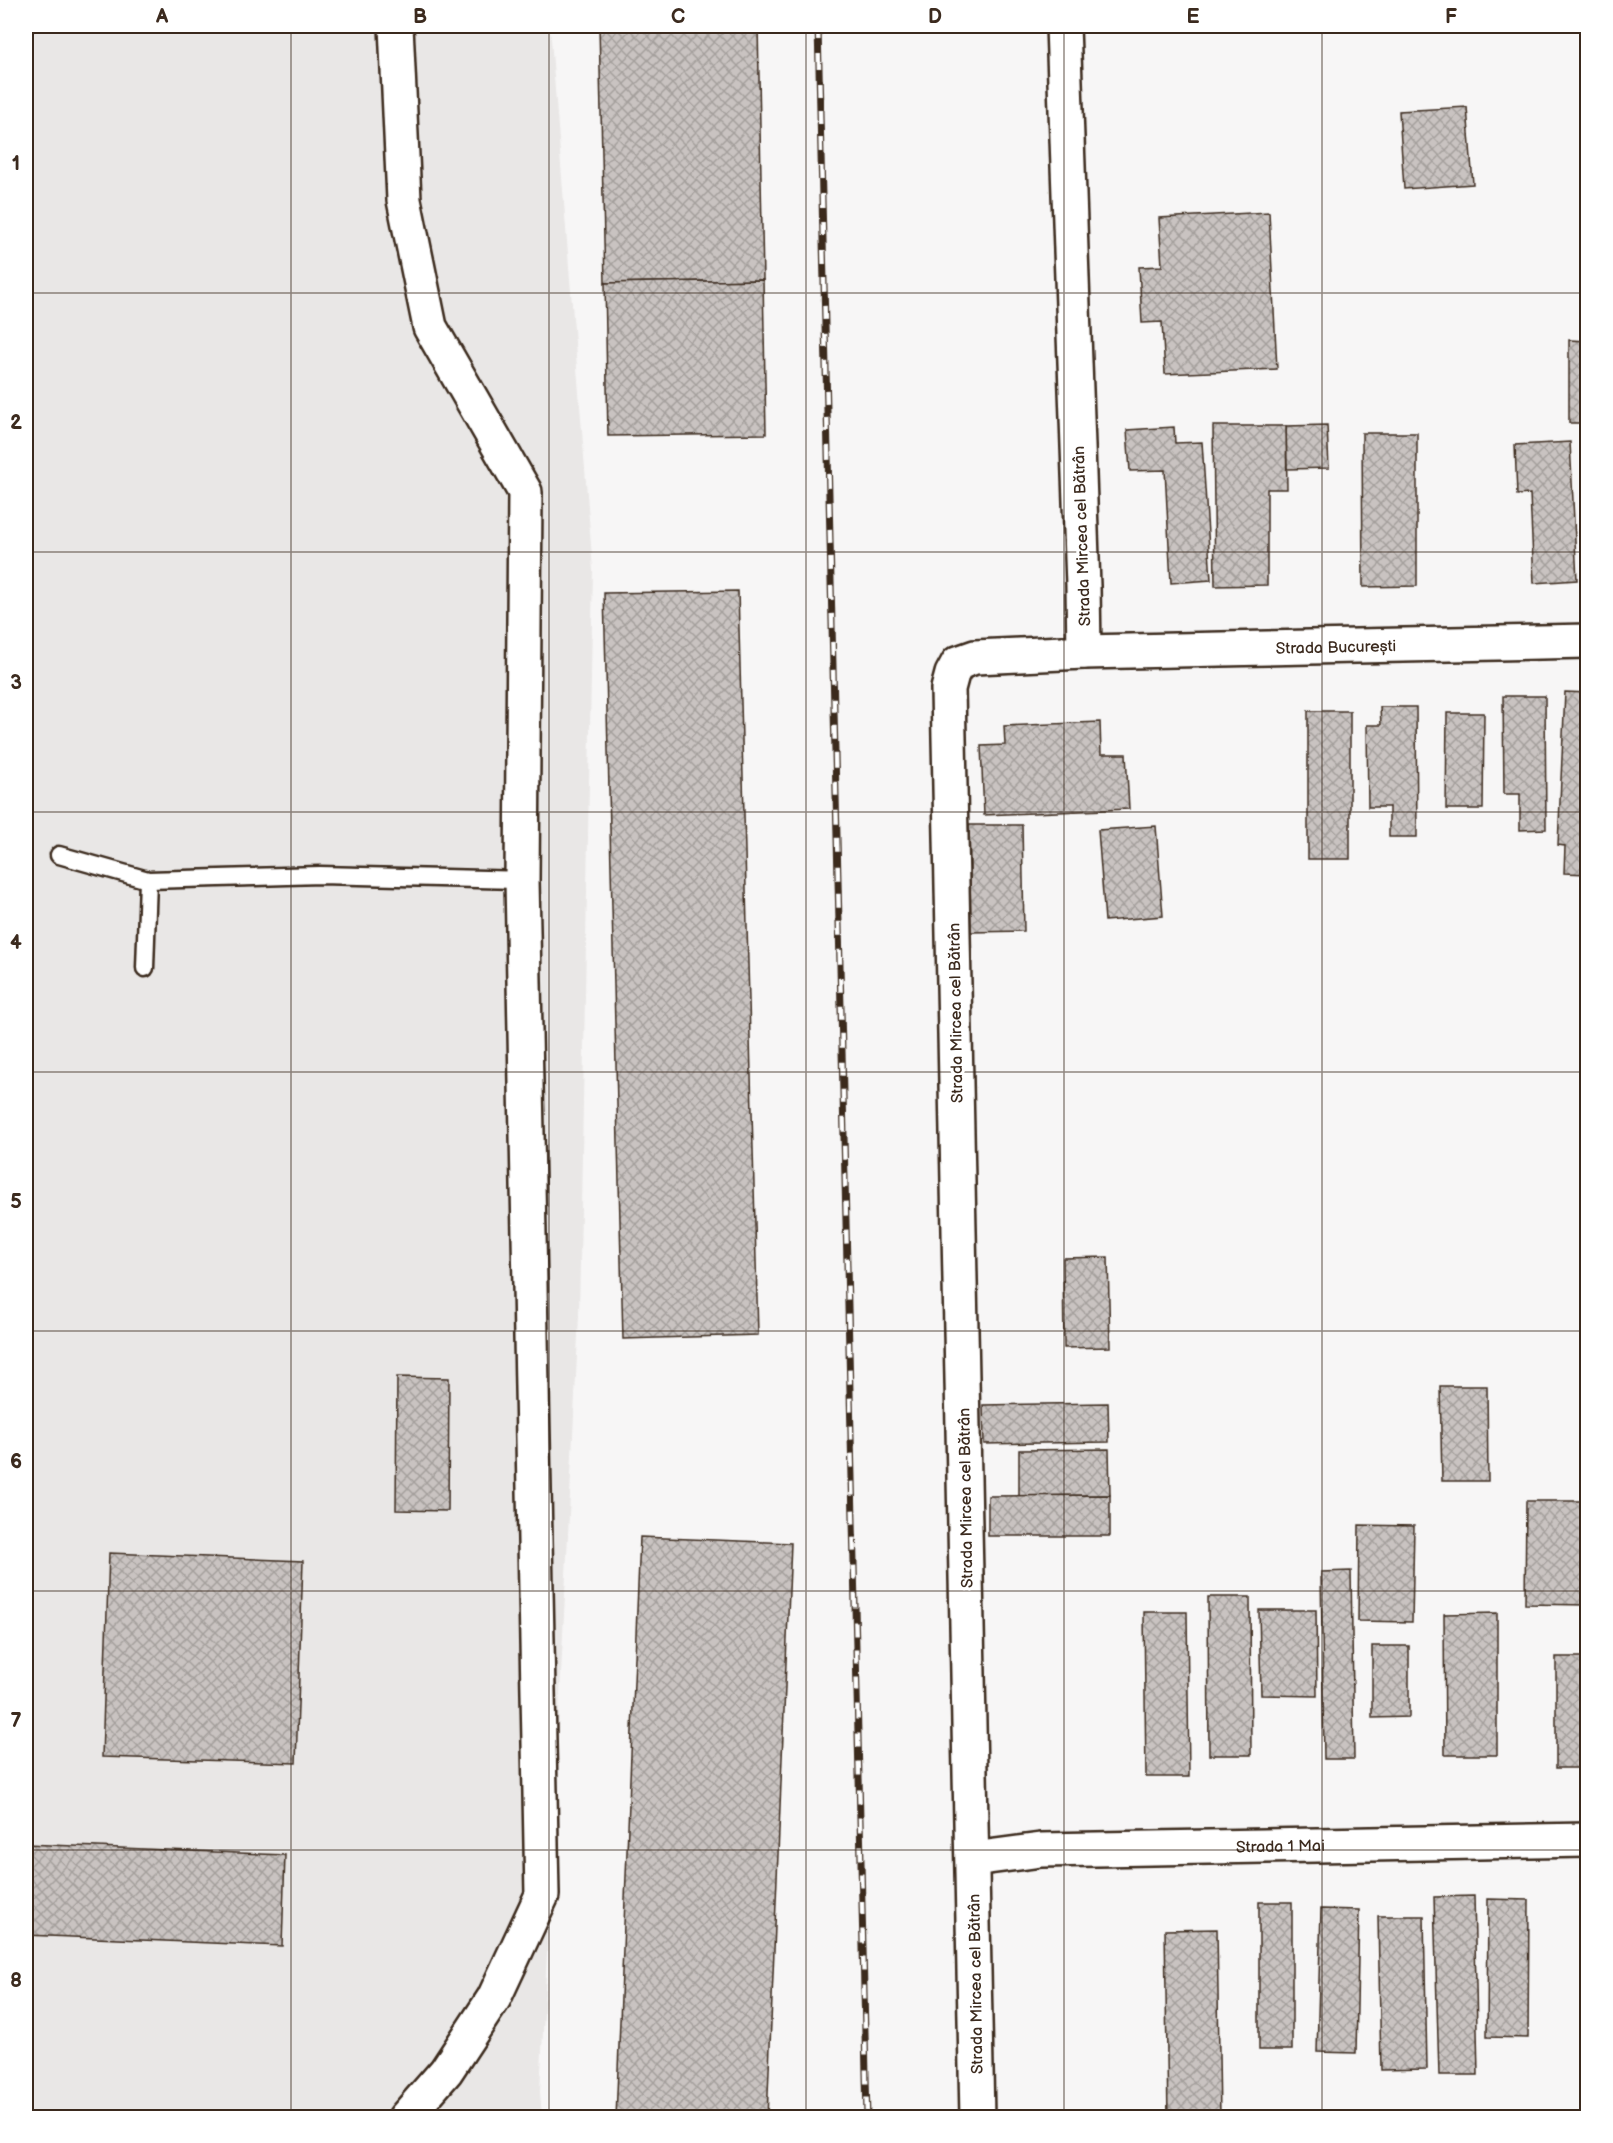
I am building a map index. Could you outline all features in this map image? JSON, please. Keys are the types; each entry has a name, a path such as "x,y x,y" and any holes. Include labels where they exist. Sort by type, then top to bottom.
{"street":[{"path":"396,26 404,200 429,327 525,492 522,880 542,1895 494,1998 447,2071 405,2118"},
{"name":"Strada Mircea cel Bătrân","path":"976,2118 973,1858 948,689 958,663 975,657 1083,652 1083,586 1063,26"},
{"name":"Strada București","path":"1083,652 1587,641"},
{"name":"Strada 1 Mai","path":"973,1858 1041,1850 1587,1840"}],"lane":[{"path":"59,855 148,880 320,875 522,880"},
{"path":"145,968 148,880"}],"shaded area":[{"path":"26,26 550,26 593,570 579,1316 540,2092 542,2117 26,2118"}],"building":[{"path":"26,26 41,26 26,36"},
{"path":"599,26 758,26 763,280 605,283"},
{"path":"1467,107 1473,184 1404,189 1399,111"},
{"path":"1269,212 1277,369 1165,374 1162,322 1142,323 1139,267 1162,266 1159,218"},
{"path":"763,280 766,434 608,436 605,283"},
{"path":"1569,340 1588,341 1588,423 1569,423"},
{"path":"1327,425 1329,468 1287,469 1286,426"},
{"path":"1213,426 1286,426 1287,489 1267,489 1267,585 1215,586"},
{"path":"1174,427 1175,443 1202,442 1211,580 1171,583 1165,470 1130,471 1127,430"},
{"path":"1362,433 1417,433 1417,586 1363,587"},
{"path":"1570,442 1577,580 1534,583 1530,494 1517,495 1515,445"},
{"path":"738,591 758,1335 623,1339 604,593"},
{"path":"1565,692 1588,693 1588,874 1564,873 1565,846 1558,845"},
{"path":"1503,696 1545,696 1546,829 1520,830 1520,794 1504,794"},
{"path":"1380,707 1416,707 1417,837 1389,837 1389,807 1368,807 1367,725 1381,725"},
{"path":"1308,711 1350,711 1350,859 1308,859"},
{"path":"1447,713 1484,713 1483,809 1446,809"},
{"path":"1100,722 1101,754 1126,754 1129,809 984,815 981,746 1005,745 1004,726"},
{"path":"969,825 1022,825 1024,931 971,932"},
{"path":"1156,826 1163,916 1105,921 1098,830"},
{"path":"1108,1257 1110,1347 1064,1348 1063,1258"},
{"path":"397,1377 449,1378 448,1511 396,1510"},
{"path":"1440,1386 1487,1386 1488,1481 1442,1481"},
{"path":"1108,1403 1109,1442 984,1444 983,1405"},
{"path":"1109,1449 1110,1495 1019,1496 1019,1450"},
{"path":"1110,1495 1110,1536 988,1536 988,1496"},
{"path":"1526,1501 1588,1501 1588,1605 1525,1604"},
{"path":"1359,1525 1414,1526 1412,1622 1358,1621"},
{"path":"640,1537 791,1543 767,2118 616,2118"},
{"path":"109,1553 303,1561 296,1763 102,1757"},
{"path":"1351,1571 1354,1759 1324,1759 1321,1572"},
{"path":"1208,1597 1250,1597 1251,1755 1209,1755"},
{"path":"1259,1610 1316,1610 1317,1696 1261,1695"},
{"path":"1144,1612 1187,1612 1189,1777 1146,1777"},
{"path":"1497,1613 1497,1755 1445,1755 1444,1614"},
{"path":"1372,1646 1409,1646 1409,1717 1372,1718"},
{"path":"1556,1657 1588,1657 1588,1768 1556,1768"},
{"path":"26,1844 285,1855 282,1946 26,1935"},
{"path":"1474,1896 1478,2075 1439,2075 1434,1897"},
{"path":"1488,1899 1529,1900 1528,2038 1487,2037"},
{"path":"1259,1902 1292,1902 1292,2050 1259,2050"},
{"path":"1321,1909 1359,1910 1356,2053 1317,2052"},
{"path":"1378,1916 1424,1916 1427,2069 1381,2070"},
{"path":"1585,1927 1588,1927 1588,1964 1584,1964"},
{"path":"1217,1929 1220,2118 1168,2118 1165,1930"}],"railway":[{"path":"818,26 867,2118"}]}
